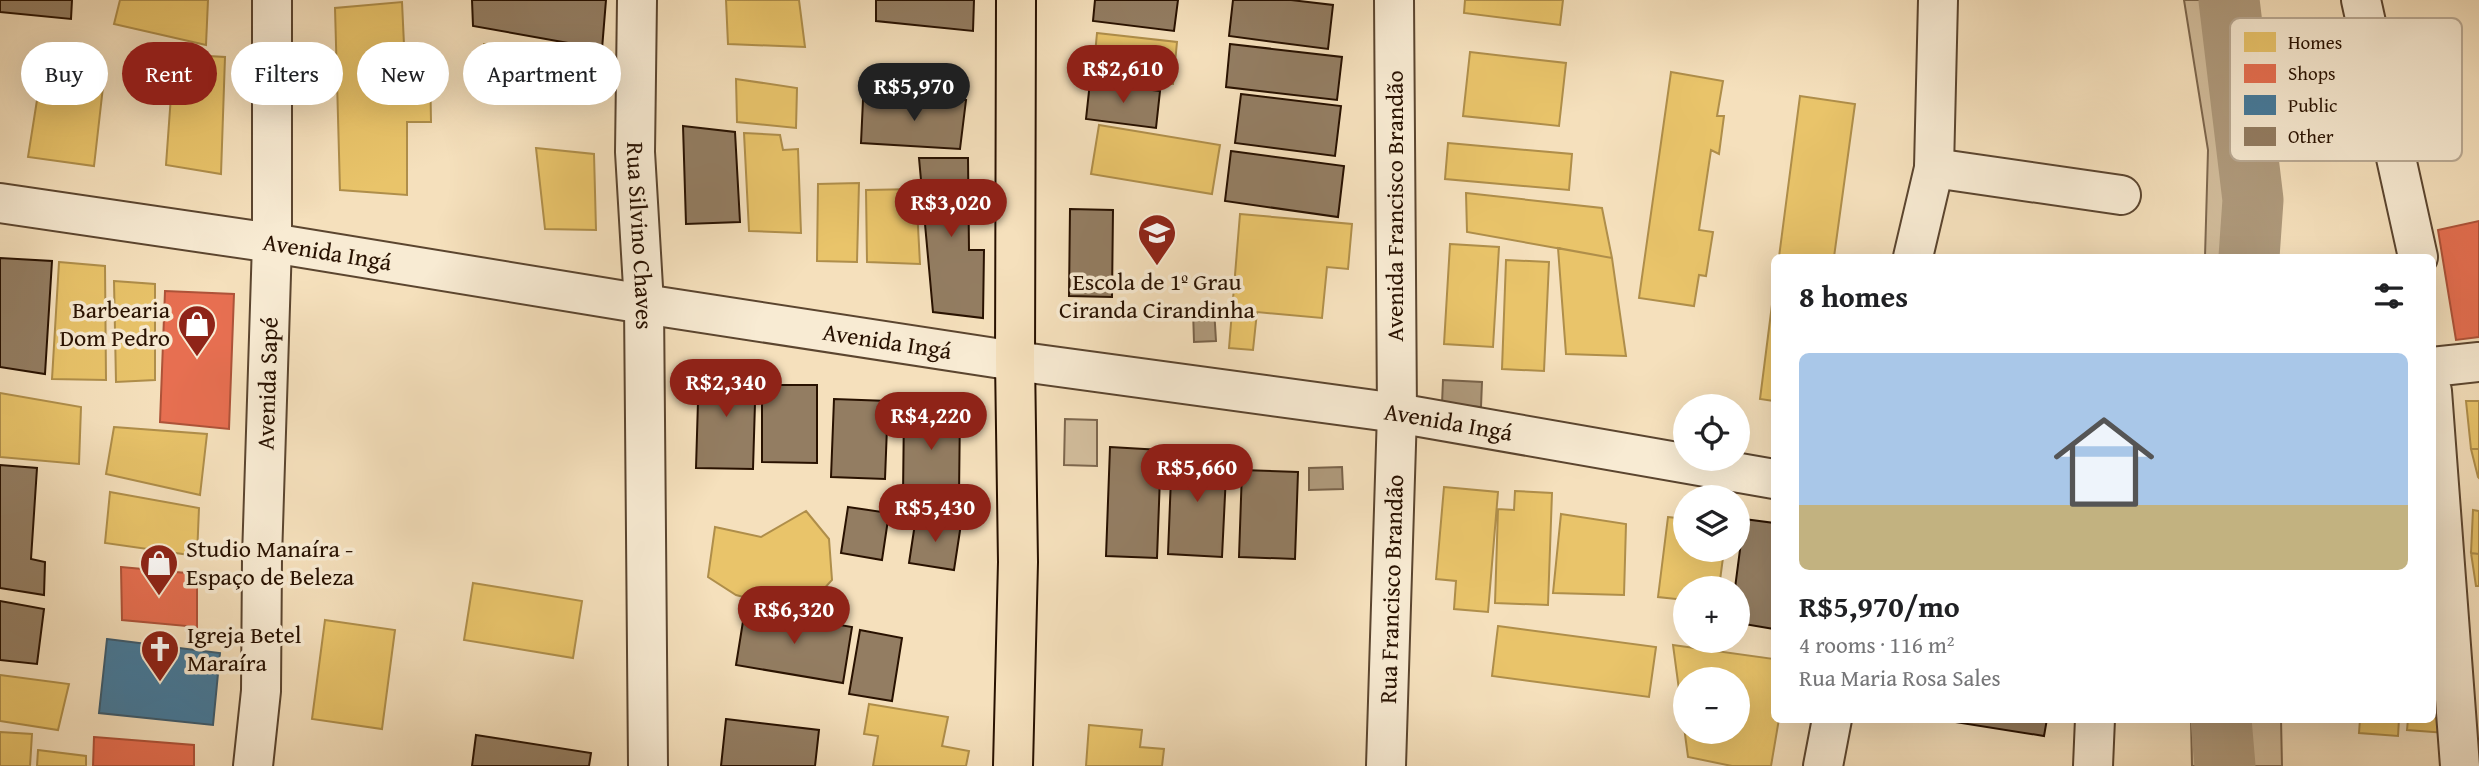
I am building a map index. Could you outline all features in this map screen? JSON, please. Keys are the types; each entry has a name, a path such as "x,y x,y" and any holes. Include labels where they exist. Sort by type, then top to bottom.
{"main road":[{"path":"1013,766 1018,562 1015,361 1016,0"}],"street":[{"name":"Avenida Sapé","path":"253,766 261,691 272,243 272,0"},
{"name":"Rua Silvino Chaves","path":"637,0 635,152 644,304 648,766"},
{"name":"Avenida Francisco Brandão","path":"1394,0 1397,413"},
{"path":"1914,254 1934,168 1938,0"},
{"path":"2361,0 2365,18"},
{"path":"2397,161 2417,254"},
{"path":"1934,168 2121,195"},
{"name":"Avenida Ingá","path":"0,203 272,243 1015,361 1397,413 1771,478"},
{"path":"2436,367 2479,362"},
{"name":"Rua Francisco Brandão","path":"1387,766 1397,413"},
{"path":"2436,445 2460,766"},
{"path":"1823,766 1831,723"},
{"path":"2093,766 2095,723"}],"shaded area":[{"path":"2184,0 2258,0 2259,18 2230,18 2230,161 2263,161 2266,254 2205,254 2208,150"},
{"path":"1214,308 1216,341 1194,342 1193,310"},
{"path":"1443,380 1482,382 1481,407 1442,404"},
{"path":"1065,419 1097,420 1097,466 1064,465"},
{"path":"1342,467 1343,489 1309,490 1309,468"},
{"path":"2191,723 2281,723 2282,766 2192,766"}],"building: Homes":[{"path":"120,0 208,0 206,42 193,42 114,24"},
{"path":"726,0 799,0 805,47 728,44"},
{"path":"1465,0 1563,0 1560,25 1464,13"},
{"path":"402,2 404,42 357,42 357,105 431,105 431,122 407,122 407,195 340,190 338,105 343,105 343,42 336,42 335,8"},
{"path":"1097,33 1177,42 1173,84 1093,75"},
{"path":"1470,52 1566,63 1559,126 1463,116"},
{"path":"217,57 225,57 221,174 166,165 170,105 217,105"},
{"path":"1671,72 1723,81 1717,116 1724,116 1719,154 1711,150 1699,230 1713,232 1706,276 1699,275 1694,306 1639,298"},
{"path":"736,79 797,88 796,128 737,122"},
{"path":"1800,96 1855,104 1834,254 1779,254"},
{"path":"36,105 101,105 94,166 28,157"},
{"path":"1099,125 1220,145 1212,194 1091,174"},
{"path":"744,133 780,135 783,150 798,149 801,233 749,231"},
{"path":"1448,143 1572,154 1569,190 1445,179"},
{"path":"536,148 594,154 596,230 545,229"},
{"path":"859,183 857,262 817,261 818,184"},
{"path":"916,189 920,264 867,262 866,190"},
{"path":"1466,193 1602,208 1612,258 1467,232"},
{"path":"1240,214 1352,224 1348,269 1327,267 1322,318 1257,312 1253,350 1229,348"},
{"path":"1450,244 1499,247 1493,347 1444,344"},
{"path":"1558,248 1612,258 1626,356 1566,354"},
{"path":"1506,260 1549,262 1544,371 1502,369"},
{"path":"59,262 105,266 106,380 52,379"},
{"path":"114,281 155,284 155,380 116,382"},
{"path":"1771,313 1771,401 1760,399"},
{"path":"0,393 81,407 79,464 0,457"},
{"path":"2466,401 2479,401 2479,449 2471,449"},
{"path":"114,427 207,434 200,495 106,474"},
{"path":"2471,449 2479,449 2479,478 2478,477"},
{"path":"1444,487 1498,492 1488,612 1454,609 1456,581 1436,579"},
{"path":"1515,491 1552,493 1548,605 1495,603 1498,509 1514,510"},
{"path":"110,492 199,508 197,556 105,543"},
{"path":"2473,510 2479,511 2479,554 2471,553"},
{"path":"806,511 829,539 832,580 811,603 770,604 736,595 708,577 715,527 761,537"},
{"path":"1561,514 1626,524 1624,595 1553,593"},
{"path":"1668,517 1673,518 1673,562 1722,562 1721,576 1673,576 1673,599 1658,597"},
{"path":"2471,553 2479,554 2479,586 2476,586"},
{"path":"473,583 582,601 573,658 464,640"},
{"path":"325,620 395,630 382,729 312,719"},
{"path":"1498,626 1656,647 1649,697 1492,676"},
{"path":"1674,653 1731,653 1771,659 1771,723 1778,723 1771,766 1732,766 1688,757 1686,744 1750,744 1750,667 1676,667"},
{"path":"0,675 69,684 58,730 0,721"},
{"path":"2448,699 2446,733 2407,730 2408,723 2436,723 2436,701"},
{"path":"869,704 948,717 942,746 969,751 966,766 873,766 878,736 864,734"},
{"path":"2360,723 2399,723 2398,736 2359,733"},
{"path":"1089,725 1142,730 1140,747 1164,749 1162,766 1086,766"},
{"path":"0,732 32,734 30,766 0,766"},
{"path":"38,750 86,756 86,766 37,766"}],"building: Shops":[{"path":"2479,221 2479,337 2456,340 2438,230"},
{"name":"Barbearia Dom Pedro","path":"165,291 234,294 229,429 160,422"},
{"name":"Studio Manaíra - Espaço de Beleza","path":"121,567 197,574 197,627 122,620"},
{"path":"94,737 194,745 194,766 93,766"}],"building: Public":[{"name":"Igreja Betel Maraíra","path":"107,639 220,653 213,725 99,713"}],"building: Other":[{"path":"0,0 72,0 71,19 0,12"},
{"path":"472,0 606,0 603,42 563,42 473,26"},
{"path":"876,0 974,0 973,31 876,21"},
{"path":"1095,0 1178,0 1174,31 1093,21"},
{"path":"1233,0 1291,0 1333,5 1328,49 1229,36"},
{"path":"1230,44 1342,57 1337,100 1226,87"},
{"path":"1090,82 1160,91 1156,128 1086,119"},
{"path":"1241,94 1341,106 1335,156 1235,143"},
{"path":"863,100 966,100 960,149 861,143"},
{"path":"683,126 735,132 740,222 686,224"},
{"path":"1231,151 1344,166 1338,217 1225,201"},
{"path":"919,158 968,158 969,250 984,250 983,318 933,312"},
{"path":"1070,209 1113,210 1112,297 1069,296"},
{"path":"0,258 52,261 45,374 0,367"},
{"path":"699,368 756,370 753,469 696,468"},
{"path":"762,385 817,385 817,463 762,462"},
{"path":"834,399 888,401 885,479 831,477"},
{"path":"904,408 960,409 959,497 903,496"},
{"path":"1110,447 1161,450 1157,558 1106,556"},
{"path":"1172,452 1227,454 1222,557 1168,554"},
{"path":"0,465 37,468 31,559 45,562 44,595 0,588"},
{"path":"1242,470 1298,472 1295,559 1239,557"},
{"path":"848,507 889,513 882,560 841,553"},
{"path":"916,517 961,524 954,570 909,563"},
{"path":"1750,520 1771,523 1771,628 1750,625 1750,576 1737,576 1738,562 1750,562"},
{"path":"0,601 44,609 37,664 0,660"},
{"path":"745,609 852,627 843,683 736,665"},
{"path":"860,630 902,638 892,701 849,694"},
{"path":"726,719 819,730 815,766 721,766"},
{"path":"1961,723 2046,723 2044,736"},
{"path":"476,735 591,753 589,766 472,766"}],"waterway":[{"path":"2229,0 2231,18"},
{"path":"2248,161 2253,200 2249,254"},
{"path":"2221,723 2225,766"}],"place":[{"name":"Escola de 1º Grau Ciranda Cirandinha","path":"1157,267"},
{"name":"Barbearia Dom Pedro","path":"197,358"},
{"name":"Studio Manaíra - Espaço de Beleza","path":"159,597"},
{"name":"Igreja Betel Maraíra","path":"160,683"}]}
